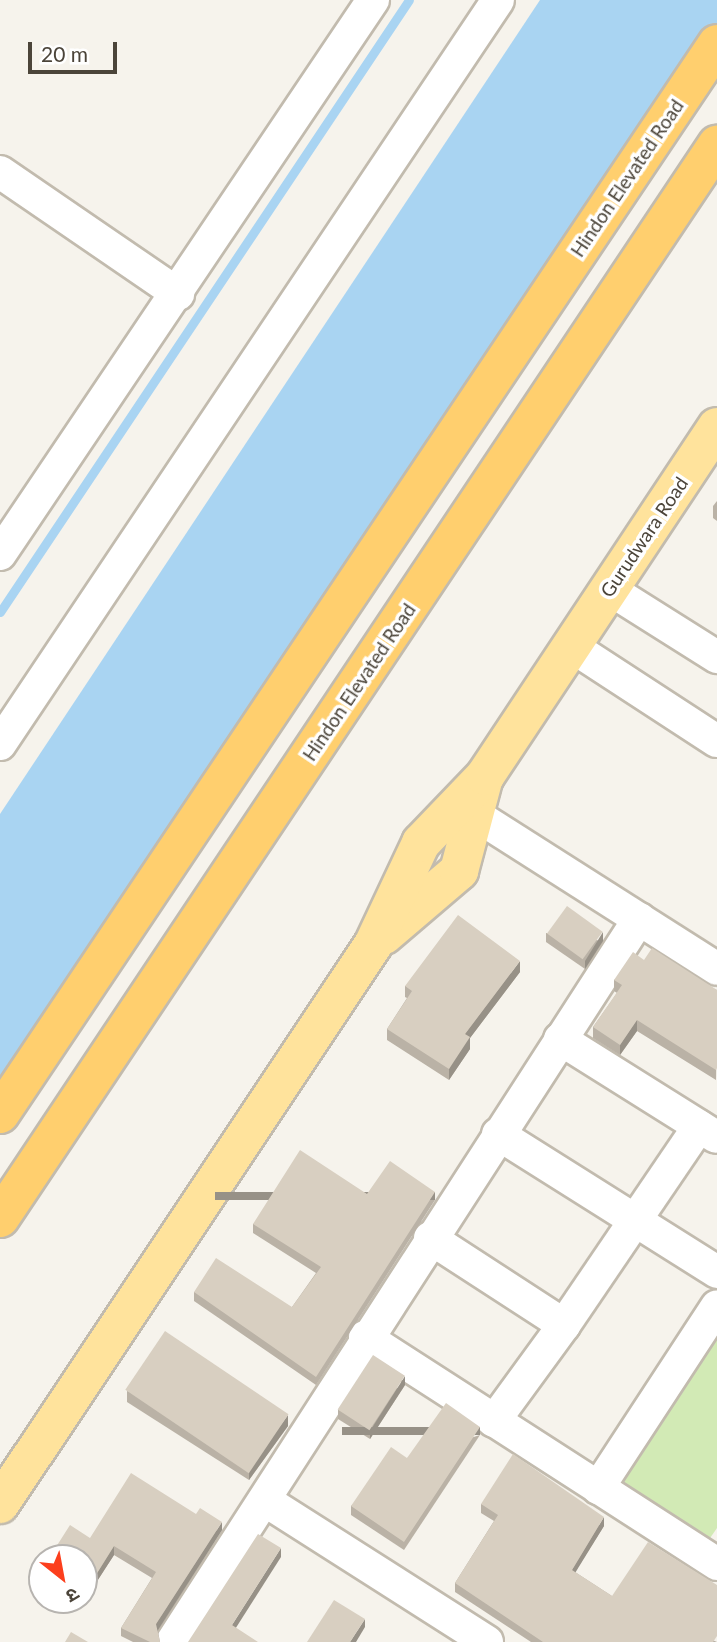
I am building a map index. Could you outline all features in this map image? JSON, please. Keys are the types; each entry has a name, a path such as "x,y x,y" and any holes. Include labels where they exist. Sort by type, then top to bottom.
{"highway":[{"name":"Hindon Elevated Road","path":"0,1114 717,44"},
{"name":"Hindon Elevated Road","path":"0,1217 717,145"}],"main road":[{"name":"Gurudwara Road","path":"485,776 717,427"},
{"path":"373,945 459,871 485,776"},
{"path":"0,1504 373,945 421,843 485,776"}],"street":[{"path":"0,554 178,294 373,0"},
{"path":"0,744 498,0"},
{"path":"0,172 178,294"},
{"path":"609,589 717,657"},
{"path":"571,646 717,741"},
{"path":"474,814 717,969"},
{"path":"172,1642 266,1501 365,1337 639,919"},
{"path":"495,1421 636,1219 708,1132 560,1039"},
{"path":"498,1134 717,1272"},
{"path":"430,1238 564,1325"},
{"path":"598,1488 717,1306"},
{"path":"365,1337 717,1564"},
{"path":"266,1501 487,1642"}],"green space":[{"path":"717,1332 717,1528 708,1541 617,1480"}],"water":[{"path":"540,0 717,0 717,33 0,1106 0,814"}],"building":[{"path":"567,906 603,932 583,959 547,934"},
{"path":"458,915 520,961 465,1034 470,1037 449,1069 387,1029 412,991 405,986"},
{"path":"652,948 717,990 716,1070 637,1020 620,1045 593,1027 622,985 614,980 633,952 644,960"},
{"path":"300,1150 367,1194 390,1161 435,1192 316,1377 194,1292 216,1258 292,1307 321,1267 253,1224"},
{"path":"165,1331 289,1414 249,1473 125,1390"},
{"path":"373,1355 405,1376 369,1430 338,1410"},
{"path":"446,1403 480,1427 404,1542 351,1506 391,1447 407,1458"},
{"path":"513,1454 604,1517 572,1570 612,1596 648,1542 717,1585 717,1636 713,1642 543,1642 455,1583 498,1515 481,1504"},
{"path":"131,1473 196,1514 200,1508 222,1522 156,1624 160,1642 150,1642 121,1628 156,1572 114,1546 98,1572 98,1544 58,1544 70,1525 90,1538"},
{"path":"258,1534 281,1548 232,1625 258,1642 188,1642"},
{"path":"334,1600 365,1619 350,1642 307,1642"},
{"path":"71,1632 88,1642 65,1642"}],"waterway":[{"path":"0,612 409,0"}]}
